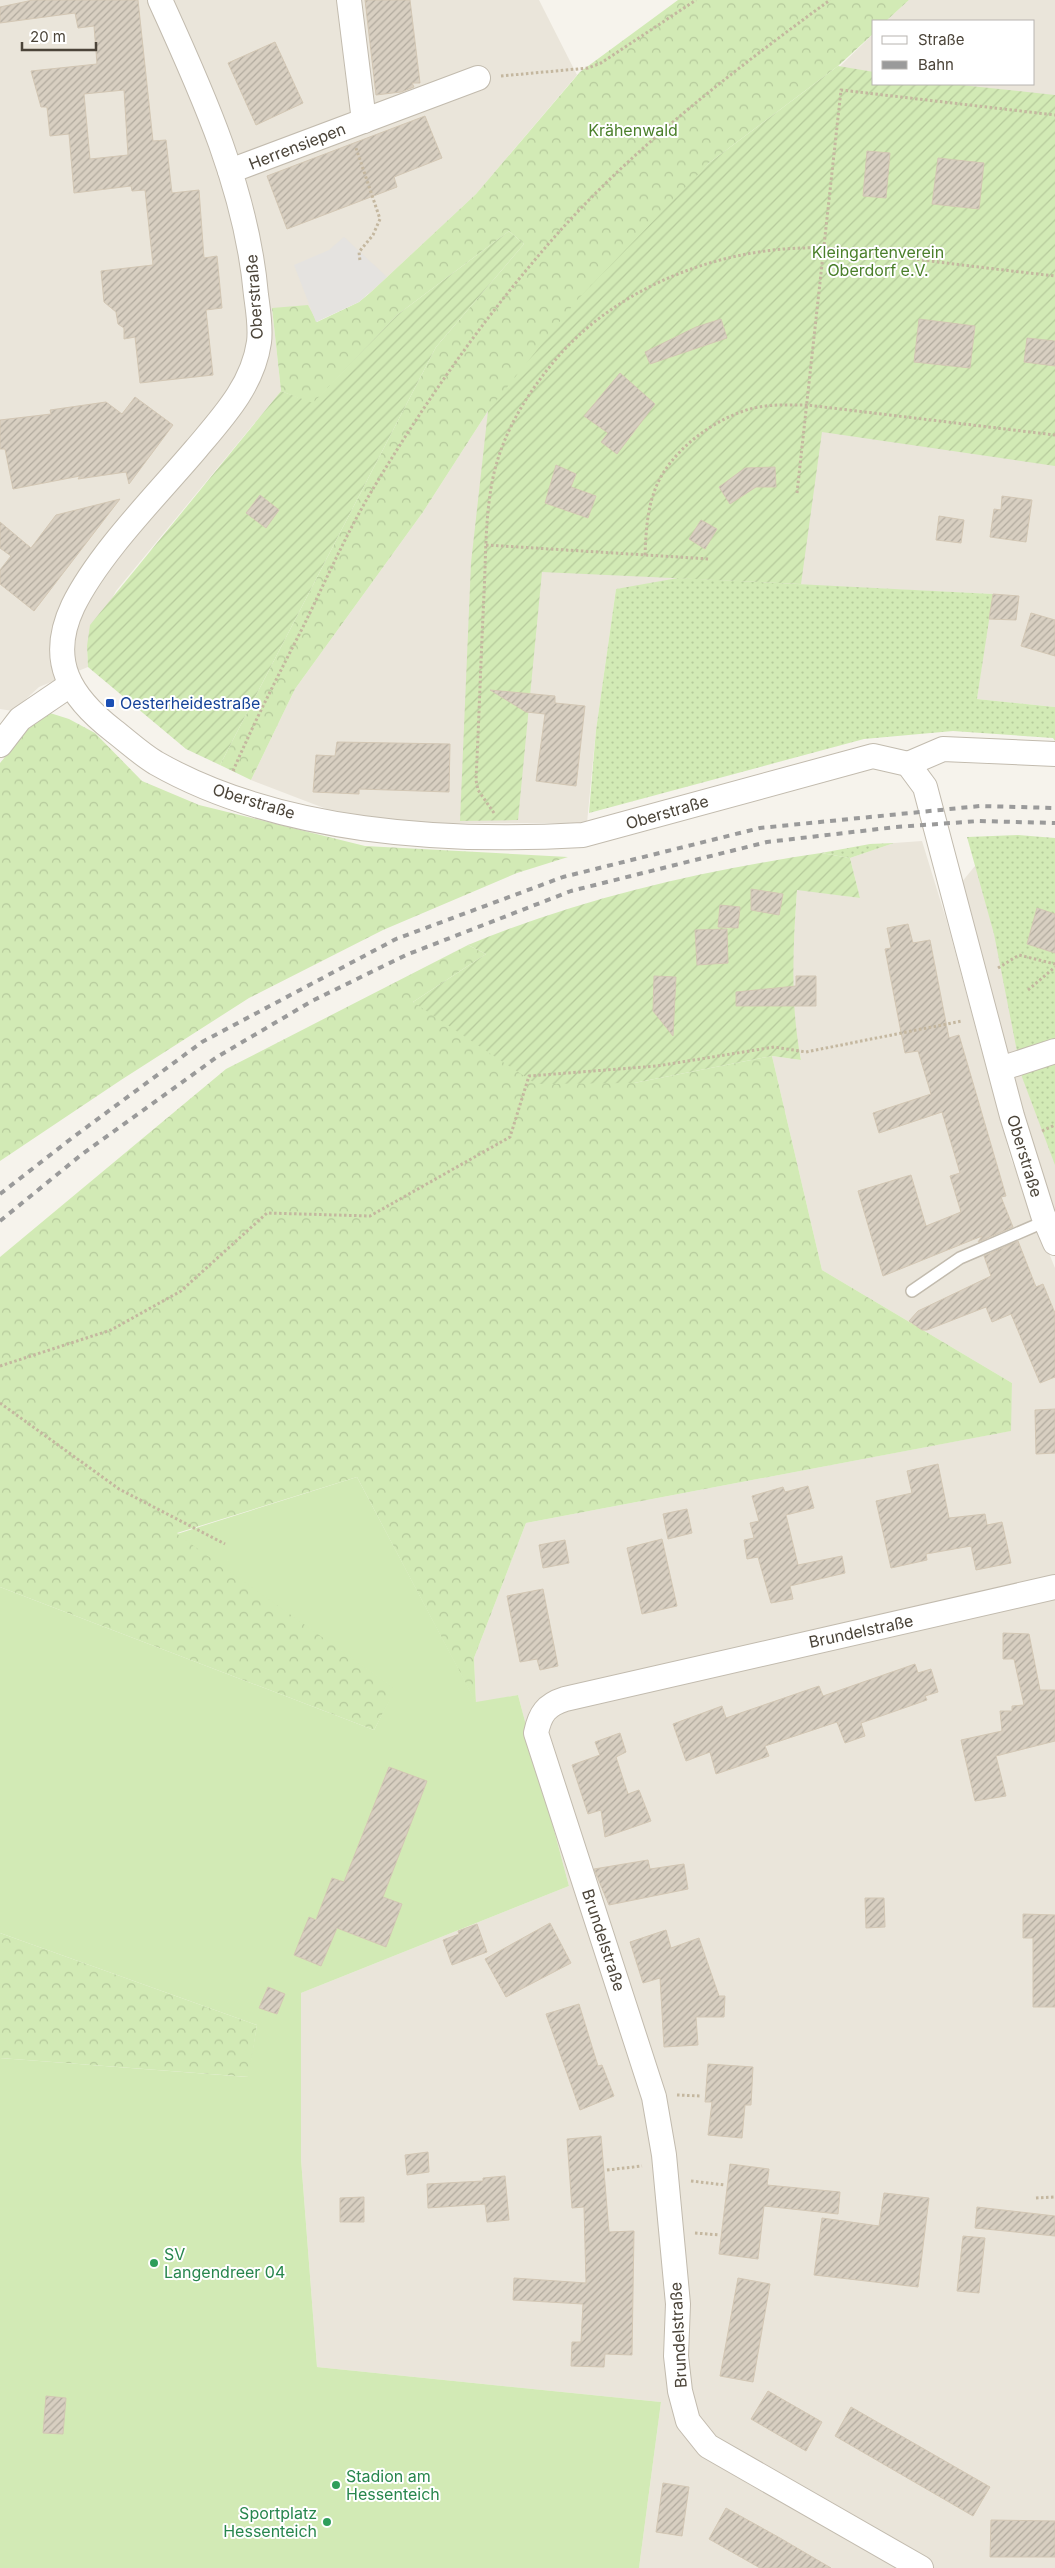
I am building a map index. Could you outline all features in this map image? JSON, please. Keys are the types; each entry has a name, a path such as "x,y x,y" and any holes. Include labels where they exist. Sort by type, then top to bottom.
{"street":[{"name":"Oberstraße","path":"160,0 195,78 230,171 253,254 259,340 250,372 234,403 105,557 83,588 73,607 63,637 64,669 70,685 81,702 96,717 153,761 222,793 264,806 347,826 435,834 505,836 583,835 873,756 908,764 926,787 984,1016 1020,1143 1055,1242"},
{"name":"Herrensiepen","path":"348,0 356,123"},
{"name":"Herrensiepen","path":"230,171 478,78"},
{"path":"3,736 20,719 70,685"},
{"path":"908,764 943,750 1055,754"},
{"path":"1000,1069 1055,1051"},
{"name":"Brundelstraße","path":"921,2568 708,2446 688,2421 680,2391 676,2356 678,2304 666,2171 654,2096 536,1733 539,1717 550,1704 565,1699 1055,1587"}],"lane":[{"path":"912,1291 960,1258 1046,1221"}],"path":[{"path":"478,78 588,68 601,63 696,0"},
{"path":"222,793 250,731 366,500 440,385 497,308 552,240 657,136 730,73 830,0"},
{"path":"797,494 841,90 1055,115"},
{"path":"356,123 380,219 374,234 360,252 360,261"},
{"path":"505,836 506,825 489,807 478,790 476,780 486,545 494,475 501,449 515,418 554,361 595,320 637,294 716,262 761,252 823,248 1055,276"},
{"path":"645,555 648,518 655,489 669,465 688,446 716,424 741,412 768,406 807,405 1055,435"},
{"path":"486,545 710,559"},
{"path":"976,982 1019,955 1055,966"},
{"path":"1028,990 1055,966"},
{"path":"0,1366 111,1330 181,1291 267,1213 370,1216 510,1137 529,1076 657,1066 774,1047 806,1052 984,1016"},
{"path":"0,1402 119,1489 225,1544"},
{"path":"607,2170 666,2171 725,2185"},
{"path":"1036,2198 1055,2197"}],"shaded area":[{"path":"0,0 539,0 577,75 476,194 371,292 316,322 272,308 281,391 116,591 87,646 88,667 39,687 13,711 0,709"},
{"name":"Kleingartenverein Oberdorf e.V.","path":"909,0 1055,0 1055,707 977,699 992,594 696,580 616,589 596,730 587,823 363,823 251,780 295,689 423,512 488,411 872,35 872,85 1035,85 1035,20 887,20"},
{"path":"344,237 387,277 359,302 316,322 294,265 329,250"},
{"path":"922,841 947,922 1011,1159 1055,1268 1055,2568 639,2568 661,2402 317,2367 301,2159 301,1993 569,1886 518,1695 476,1703 474,1658 526,1523 1010,1431 1012,1383 822,1270 772,1056 801,1060 795,1028 792,973 797,889 860,898 850,858 894,843"},
{"path":"975,866 1055,879 1055,1213 1043,1184 961,883"}],"green space":[{"name":"Krähenwald","path":"678,0 909,0 887,20 872,20 872,35 838,66 709,163 488,411 423,512 295,689 251,780 220,765 436,347 524,244 509,231 397,315 313,404 281,391 272,308 308,305 317,322 359,302 476,194 580,72"},
{"name":"Kleingartenverein Oberdorf e.V.","path":"838,66 872,72 872,85 961,85 1055,95 1055,466 822,432 801,584 542,572 518,820 460,821 471,563 488,411 578,299 709,163"},
{"path":"509,231 524,244 436,347 220,765 186,749 88,667 87,646 90,625 281,391 313,403 397,315"},
{"path":"678,578 993,594 977,699 1055,707 1055,741 1053,738 953,731 864,739 589,813 596,730 616,589"},
{"path":"50,713 69,719 95,733 142,781 199,805 365,846 568,857 517,873 383,930 249,998 0,1161 0,763 28,729"},
{"path":"1018,835 1055,838 1055,1165 1022,1077 994,934 967,837"},
{"path":"894,843 850,858 821,853 870,844"},
{"path":"821,853 850,858 860,898 797,890 794,996 801,1060 772,1056 634,1083 536,1084 413,1002 486,954 468,945 511,928 554,913 642,888 731,868"},
{"path":"468,945 486,954 413,1002 634,1083 772,1056 822,1270 1012,1383 1011,1431 526,1523 474,1658 476,1703 357,1477 177,1533 396,1689 374,1730 0,1587 0,1257 226,1069"},
{"path":"357,1477 476,1702 518,1695 569,1886 301,1993 301,2159 317,2367 661,2402 639,2568 0,2568 0,2058 248,2077 257,2025 0,1933 0,1587 374,1730 395,1689 177,1534"},
{"path":"0,1933 257,2025 249,2077 0,2058"}],"building":[{"path":"33,0 138,0 153,141 166,140 172,193 199,190 204,258 217,256 222,308 206,310 213,375 140,383 135,337 124,339 124,328 118,324 116,312 104,302 101,271 153,265 145,190 132,191 131,186 74,193 69,134 50,136 47,107 41,107 31,71 97,64 94,26 78,28 75,13 0,23 0,7","holes":["124,90 128,155 90,159 84,94"]},
{"path":"365,0 410,0 420,83 412,83 414,87 401,92 376,95"},
{"path":"275,42 303,103 256,125 228,63"},
{"path":"425,116 442,158 394,177 397,187 287,229 267,176"},
{"path":"867,151 890,153 886,198 863,196"},
{"path":"938,158 984,163 979,209 932,204"},
{"path":"721,319 727,338 650,364 645,352 696,327"},
{"path":"919,319 975,326 970,368 914,362"},
{"path":"1027,338 1055,341 1055,366 1024,362"},
{"path":"620,373 655,404 617,454 601,442 608,433 584,416"},
{"path":"135,397 173,425 129,484 126,472 78,479 80,476 13,489 5,449 0,449 0,420 51,414 50,410 106,402 122,414"},
{"path":"556,465 576,474 571,487 596,496 588,518 545,503"},
{"path":"775,467 776,487 756,487 730,504 719,487 745,468"},
{"path":"260,495 279,510 266,528 246,513"},
{"path":"1002,496 1032,500 1026,542 990,537 994,509 1001,510"},
{"path":"120,499 34,611 0,584 0,570 11,556 0,548 0,522 31,548 56,515"},
{"path":"939,516 964,520 961,543 936,540"},
{"path":"701,520 717,529 705,549 689,539"},
{"path":"993,594 1019,596 1016,620 989,619"},
{"path":"1031,613 1055,620 1055,656 1021,646"},
{"path":"490,690 555,696 555,703 585,706 576,786 536,781 545,714 526,712"},
{"path":"337,742 450,744 449,792 359,789 359,794 313,792 316,755 335,756"},
{"path":"751,889 783,894 779,915 751,910"},
{"path":"720,905 740,907 738,928 718,927"},
{"path":"1037,908 1055,914 1055,953 1027,944"},
{"path":"908,924 913,943 930,940 949,1038 959,1035 1006,1196 1001,1197 1013,1227 978,1242 982,1236 883,1276 858,1191 911,1175 926,1226 961,1212 950,1176 960,1173 942,1112 879,1133 873,1113 931,1094 918,1051 905,1053 885,949 891,948 887,928"},
{"path":"727,929 728,963 697,965 695,930"},
{"path":"654,976 676,977 673,1036 653,1011"},
{"path":"796,976 816,976 816,1006 736,1006 736,992 796,986"},
{"path":"1018,1241 1036,1287 1043,1284 1055,1313 1055,1377 1040,1383 1011,1314 992,1322 986,1307 927,1330 922,1330 909,1321 918,1311 991,1276 984,1256"},
{"path":"1055,1409 1055,1453 1036,1454 1035,1410"},
{"path":"938,1464 949,1518 985,1514 987,1525 1002,1522 1011,1563 976,1570 971,1546 926,1554 927,1560 891,1568 876,1501 912,1493 907,1471"},
{"path":"808,1486 814,1508 786,1515 798,1565 842,1556 845,1573 790,1586 793,1599 771,1603 758,1557 747,1559 744,1540 754,1538 750,1523 759,1521 752,1496 783,1487 785,1492"},
{"path":"687,1509 692,1533 668,1539 663,1514"},
{"path":"662,1539 677,1606 642,1614 627,1548"},
{"path":"565,1540 569,1563 543,1568 539,1545"},
{"path":"543,1589 558,1666 540,1670 537,1659 520,1662 507,1596"},
{"path":"1003,1633 1029,1634 1040,1690 1055,1690 1055,1741 996,1756 1006,1796 975,1801 961,1740 1002,1731 1000,1711 1012,1711 1012,1706 1024,1705 1014,1659 1003,1659"},
{"path":"915,1664 918,1673 931,1669 938,1692 925,1696 927,1700 861,1723 865,1736 845,1743 837,1722 765,1746 769,1756 716,1774 710,1752 686,1761 673,1724 722,1706 726,1718 819,1686 823,1696"},
{"path":"620,1733 626,1752 616,1757 628,1794 639,1790 651,1821 605,1837 601,1810 588,1814 572,1765 600,1755 595,1742"},
{"path":"389,1767 427,1781 383,1897 402,1904 386,1947 337,1928 321,1966 294,1955 309,1917 316,1920 332,1878 344,1882"},
{"path":"648,1860 650,1869 684,1864 688,1889 609,1905 594,1869"},
{"path":"865,1898 884,1898 885,1927 866,1928"},
{"path":"1023,1914 1055,1915 1055,2007 1033,2007 1033,1938 1023,1938"},
{"path":"550,1923 571,1963 506,1997 485,1959"},
{"path":"477,1924 487,1952 452,1965 443,1940 459,1934 458,1931"},
{"path":"666,1930 671,1948 699,1938 719,1996 725,1996 724,2017 696,2017 698,2045 664,2047 660,1978 643,1983 630,1942"},
{"path":"268,1987 285,1994 277,2014 259,2008"},
{"path":"579,2004 598,2066 602,2065 614,2096 580,2110 546,2014"},
{"path":"708,2064 753,2067 751,2105 745,2105 742,2138 708,2135 712,2102 705,2102"},
{"path":"601,2136 609,2232 634,2231 632,2355 605,2354 604,2367 571,2366 572,2342 581,2342 583,2304 513,2300 514,2278 586,2283 584,2207 572,2208 567,2139"},
{"path":"428,2152 429,2172 407,2175 405,2155"},
{"path":"730,2164 769,2169 767,2185 840,2192 838,2214 764,2206 758,2259 719,2254"},
{"path":"505,2176 509,2220 487,2222 485,2204 428,2208 427,2184 483,2181 483,2178"},
{"path":"884,2193 929,2198 918,2287 814,2275 822,2218 879,2226"},
{"path":"364,2197 364,2222 340,2222 340,2198"},
{"path":"977,2207 1055,2216 1055,2236 975,2228"},
{"path":"963,2236 985,2238 979,2293 957,2291"},
{"path":"738,2278 770,2284 753,2382 720,2376"},
{"path":"768,2391 822,2422 806,2451 751,2419"},
{"path":"46,2396 66,2398 63,2434 43,2433"},
{"path":"851,2407 990,2487 973,2516 835,2436"},
{"path":"663,2483 689,2487 682,2536 656,2532"},
{"path":"726,2508 831,2568 760,2568 709,2539"},
{"path":"991,2520 1055,2521 1055,2557 990,2557"}],"railway":[{"path":"0,1194 202,1042 396,939 563,877 760,828 980,806 1055,808"},
{"path":"0,1221 81,1155 217,1057 312,1001 406,955 571,891 767,842 896,827 979,821 1055,823"}],"place":[{"name":"Oesterheidestraße","path":"110,703"},
{"name":"SV Langendreer 04","path":"154,2263"},
{"name":"Stadion am Hessenteich","path":"336,2485"},
{"name":"Sportplatz Hessenteich","path":"327,2522"}]}
